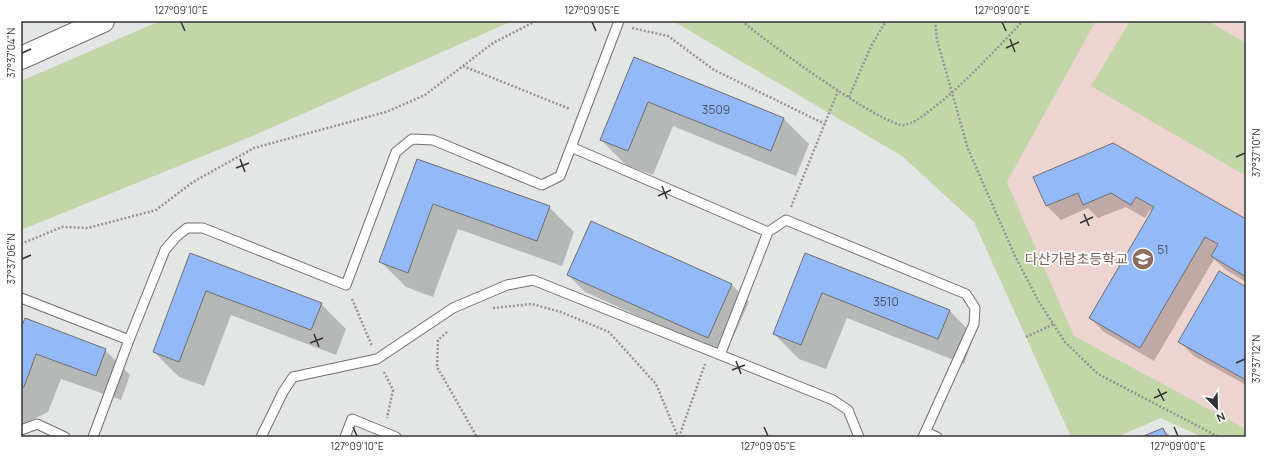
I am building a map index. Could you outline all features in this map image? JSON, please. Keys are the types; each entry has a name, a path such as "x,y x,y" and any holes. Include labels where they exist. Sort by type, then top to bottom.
{"highway":[{"path":"21,58 103,21"}],"lane":[{"path":"92,437 165,250 176,237 187,228 203,228 346,285 396,152 412,139 433,140 542,185 560,176 618,23"},
{"path":"571,147 768,232"},
{"path":"720,355 768,232 786,220 966,294 976,308 974,324 925,435 937,437"},
{"path":"261,437 283,392 293,377 377,359 453,308 507,286 533,280 833,400 848,410 860,437"},
{"path":"21,298 129,340"},
{"path":"344,437 352,419 396,437"},
{"path":"21,430 37,424 65,437"}],"path":[{"path":"21,244 62,227 88,228 156,210 193,182 254,148 386,112 425,95 493,43 536,21"},
{"path":"742,21 803,68 838,91 887,120 903,126 915,122 952,93 1023,21"},
{"path":"849,97 871,46 886,21"},
{"path":"935,21 937,40 968,149 1015,256 1039,302 1065,342 1098,374 1219,437"},
{"path":"618,23 668,36 714,70 825,124"},
{"path":"463,66 583,115"},
{"path":"786,220 838,91"},
{"path":"346,285 377,359 393,390 383,431"},
{"path":"489,309 532,304 561,312 609,332 656,384 679,437"},
{"path":"1026,337 1054,324"},
{"path":"449,330 438,340 437,367 477,437"},
{"path":"679,437 710,351"}],"shaded area":[{"name":"다산가람초등학교","path":"1096,21 1238,21 1246,26 1246,429 1074,336 1007,182"}],"green space":[{"path":"160,21 512,21 257,134 21,230 21,81"},
{"path":"673,21 1096,21 1007,182 1074,336 1246,429 1246,437 1202,437 1161,418 1117,437 1071,437 974,222 902,156"},
{"path":"1130,21 1208,21 1246,43 1246,176 1091,86"}],"building":[{"path":"634,57 784,118 771,151 648,102 628,151 600,140"},
{"path":"1113,143 1246,219 1246,277 1211,256 1218,244 1205,237 1140,348 1089,318 1154,207 1136,197 1131,205 1111,193 1083,205 1078,193 1046,206 1033,177"},
{"path":"417,159 550,206 537,241 433,204 408,273 379,262"},
{"path":"591,221 732,284 708,338 567,275"},
{"path":"190,253 322,303 311,330 206,291 179,362 153,352"},
{"path":"805,253 950,310 938,339 822,293 801,345 773,334"},
{"path":"1219,271 1246,287 1246,380 1178,342"},
{"path":"25,318 106,349 96,376 36,354 24,387 21,389 21,328"},
{"path":"1163,428 1167,437 1141,437"}],"place":[{"name":"다산가람초등학교","path":"1143,259"}]}
